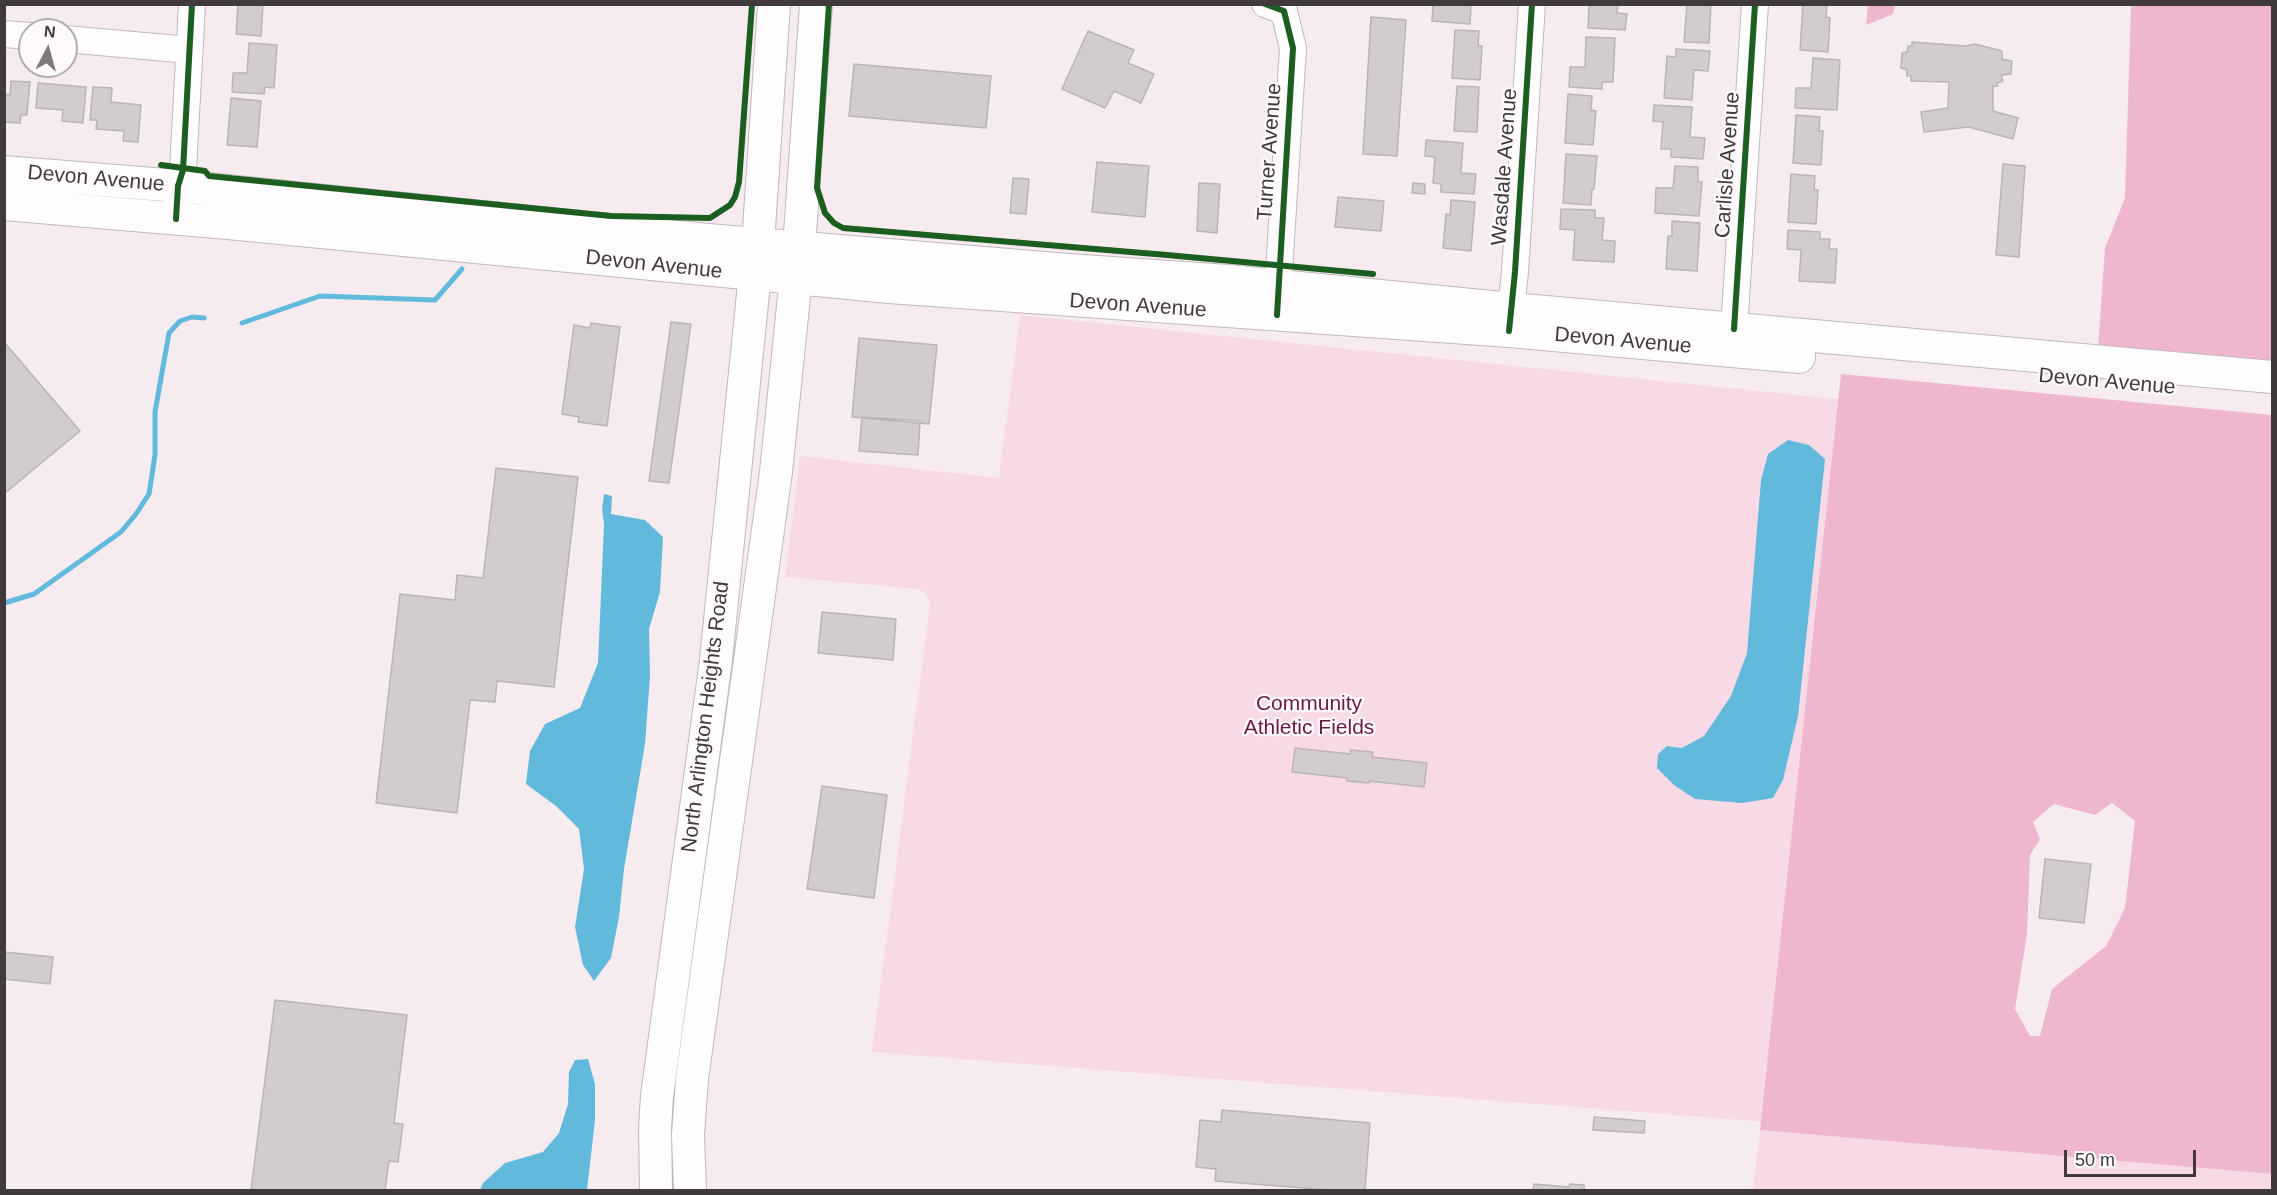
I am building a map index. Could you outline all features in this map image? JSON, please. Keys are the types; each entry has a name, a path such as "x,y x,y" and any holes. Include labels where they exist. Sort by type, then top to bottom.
{"main road":[{"name":"North Arlington Heights Road","path":"656,1191 657,1096 716,660 758,244 774,4"},
{"name":"North Arlington Heights Road","path":"690,1191 688,1135 692,1078 766,546 797,263 816,4"},
{"name":"Devon Avenue","path":"4,172 178,186 758,244 797,263"},
{"name":"Devon Avenue","path":"4,204 755,275 797,263 1277,300 1510,320 2272,396"},
{"name":"Devon Avenue","path":"1510,320 1734,329 2272,377"}],"street":[{"path":"176,219 178,186 183,170 192,4"},
{"name":"Turner Avenue","path":"1265,4 1284,11 1293,48 1277,300"},
{"name":"Wasdale Avenue","path":"1510,320 1532,4"},
{"name":"Carlisle Avenue","path":"1734,329 1755,4"},
{"path":"78,40 189,50"}],"green space":[{"name":"Community Athletic Fields","path":"1020,315 1856,401 1779,1123 872,1052 930,603 926,594 919,589 785,577 800,456 999,478"},
{"path":"1760,1130 2272,1174 2272,1190 1753,1190"}],"shaded area":[{"path":"1868,4 1895,5 1893,14 1866,25"},
{"path":"2131,5 2272,5 2272,363 2098,348 2105,248 2125,198"},
{"path":"1841,374 2272,415 2272,1174 1760,1130","holes":["2112,803 2135,821 2125,908 2106,946 2052,989 2040,1036 2030,1036 2015,1009 2027,934 2030,855 2040,839 2033,822 2054,804 2095,815"]}],"water":[{"path":"1788,440 1809,445 1825,459 1798,716 1783,780 1773,798 1742,803 1695,799 1674,785 1657,768 1658,754 1667,746 1682,748 1704,736 1731,696 1747,653 1761,480 1768,454"},
{"path":"604,494 612,496 611,514 645,520 663,537 660,592 649,629 650,676 645,744 624,869 619,917 611,958 594,981 583,965 575,927 584,869 579,829 556,806 526,784 530,751 545,724 580,708 598,663"},
{"path":"588,1059 595,1084 595,1120 587,1190 480,1190 483,1183 505,1163 543,1152 559,1133 568,1104 569,1072 575,1060"}],"building":[{"path":"238,4 263,4 261,36 236,34"},
{"path":"1433,4 1471,4 1470,24 1432,21"},
{"path":"1589,4 1618,4 1617,13 1627,14 1625,30 1588,28"},
{"path":"1687,4 1711,4 1709,43 1684,42"},
{"path":"1803,4 1827,4 1826,17 1830,18 1828,52 1800,50"},
{"path":"1371,17 1406,20 1397,156 1363,154"},
{"path":"1455,30 1479,31 1478,46 1482,46 1480,80 1452,78"},
{"path":"1088,31 1134,50 1128,63 1154,74 1141,103 1114,91 1105,108 1062,89"},
{"path":"1586,37 1615,38 1613,82 1602,82 1602,89 1569,87 1570,67 1585,67"},
{"path":"1912,42 1966,46 1975,44 2002,51 2002,59 2012,61 2011,74 2001,75 2003,81 1997,83 1998,86 1993,86 1993,111 2018,118 2013,139 1969,127 1924,132 1921,112 1948,108 1949,82 1911,81 1911,76 1907,76 1907,70 1901,68 1902,53 1907,52"},
{"path":"249,43 277,45 274,88 265,87 264,94 232,92 233,73 247,73"},
{"path":"1676,49 1710,51 1708,71 1694,70 1692,100 1664,98 1667,56 1676,57"},
{"path":"1813,58 1840,60 1837,110 1795,108 1796,88 1811,88"},
{"path":"854,64 991,76 986,128 849,116"},
{"path":"11,81 30,82 27,115 21,115 20,123 4,122 4,94 10,95"},
{"path":"38,83 86,87 83,123 62,121 63,110 36,108"},
{"path":"1457,86 1479,87 1477,132 1454,131"},
{"path":"93,87 112,88 111,102 141,105 138,142 123,141 124,131 96,129 97,120 90,120"},
{"path":"1568,94 1592,96 1591,110 1596,111 1593,145 1565,143"},
{"path":"231,98 261,101 257,147 227,145"},
{"path":"1654,105 1692,107 1690,137 1705,138 1703,159 1671,157 1671,149 1661,149 1663,122 1653,121"},
{"path":"1796,115 1820,117 1819,131 1823,131 1821,165 1793,163"},
{"path":"1426,140 1463,143 1461,173 1476,174 1474,194 1441,192 1441,184 1433,183 1435,157 1425,156"},
{"path":"1566,154 1597,156 1591,205 1563,203"},
{"path":"1097,162 1149,166 1145,217 1092,212"},
{"path":"2003,164 2025,166 2019,257 1996,255"},
{"path":"1675,166 1698,167 1698,182 1702,182 1699,216 1655,213 1656,188 1673,188"},
{"path":"1791,174 1815,176 1814,190 1818,190 1816,224 1788,222"},
{"path":"1013,178 1029,179 1026,214 1010,213"},
{"path":"1199,183 1220,184 1217,233 1197,231"},
{"path":"1413,183 1425,184 1425,194 1412,193"},
{"path":"1338,197 1384,201 1381,231 1335,227"},
{"path":"1451,200 1475,202 1471,251 1443,248 1446,214 1450,215"},
{"path":"1561,209 1595,210 1595,218 1604,218 1602,240 1615,241 1614,262 1573,260 1575,230 1560,229"},
{"path":"1672,221 1700,223 1697,271 1666,269 1668,236 1672,236"},
{"path":"1788,230 1820,232 1820,239 1830,239 1829,249 1837,249 1835,283 1799,281 1801,250 1787,249"},
{"path":"671,322 691,324 669,483 649,481"},
{"path":"591,323 620,327 607,426 578,422 579,417 562,414 574,325 590,328"},
{"path":"859,338 937,345 929,424 852,417"},
{"path":"4,342 80,431 4,494"},
{"path":"862,417 920,421 918,455 859,451"},
{"path":"496,468 578,477 554,687 497,681 495,702 470,700 457,813 376,803 400,594 455,600 457,575 483,578"},
{"path":"822,612 896,619 893,660 818,653"},
{"path":"1295,748 1350,754 1351,750 1373,752 1372,757 1427,763 1424,787 1347,781 1347,778 1292,772"},
{"path":"822,786 887,795 874,898 807,889"},
{"path":"2045,859 2091,864 2084,923 2039,918"},
{"path":"4,952 53,957 50,984 4,979"},
{"path":"275,1000 407,1015 394,1123 403,1124 398,1162 389,1161 385,1190 251,1190"},
{"path":"1222,1110 1370,1123 1365,1190 1329,1190 1215,1181 1216,1169 1196,1167 1200,1120 1221,1122"},
{"path":"1594,1117 1645,1121 1644,1133 1593,1130"},
{"path":"1534,1184 1569,1187 1570,1184 1584,1185 1584,1190 1533,1190"}],"waterway":[{"path":"242,323 320,296 435,300 462,269"},
{"path":"4,603 34,594 121,532 136,514 149,494 155,455 155,412 169,333 180,321 192,317 204,318"}],"cycle path":[{"path":"176,219 178,186 183,170 192,4"},
{"path":"161,165 205,171 209,176 611,216 710,218 730,205 739,182 752,4"},
{"path":"829,4 817,188 825,213 834,223 843,228 1373,274"},
{"path":"1265,4 1284,11 1293,48 1277,315"},
{"path":"1509,331 1515,272 1532,4"},
{"path":"1734,329 1755,4"}]}
